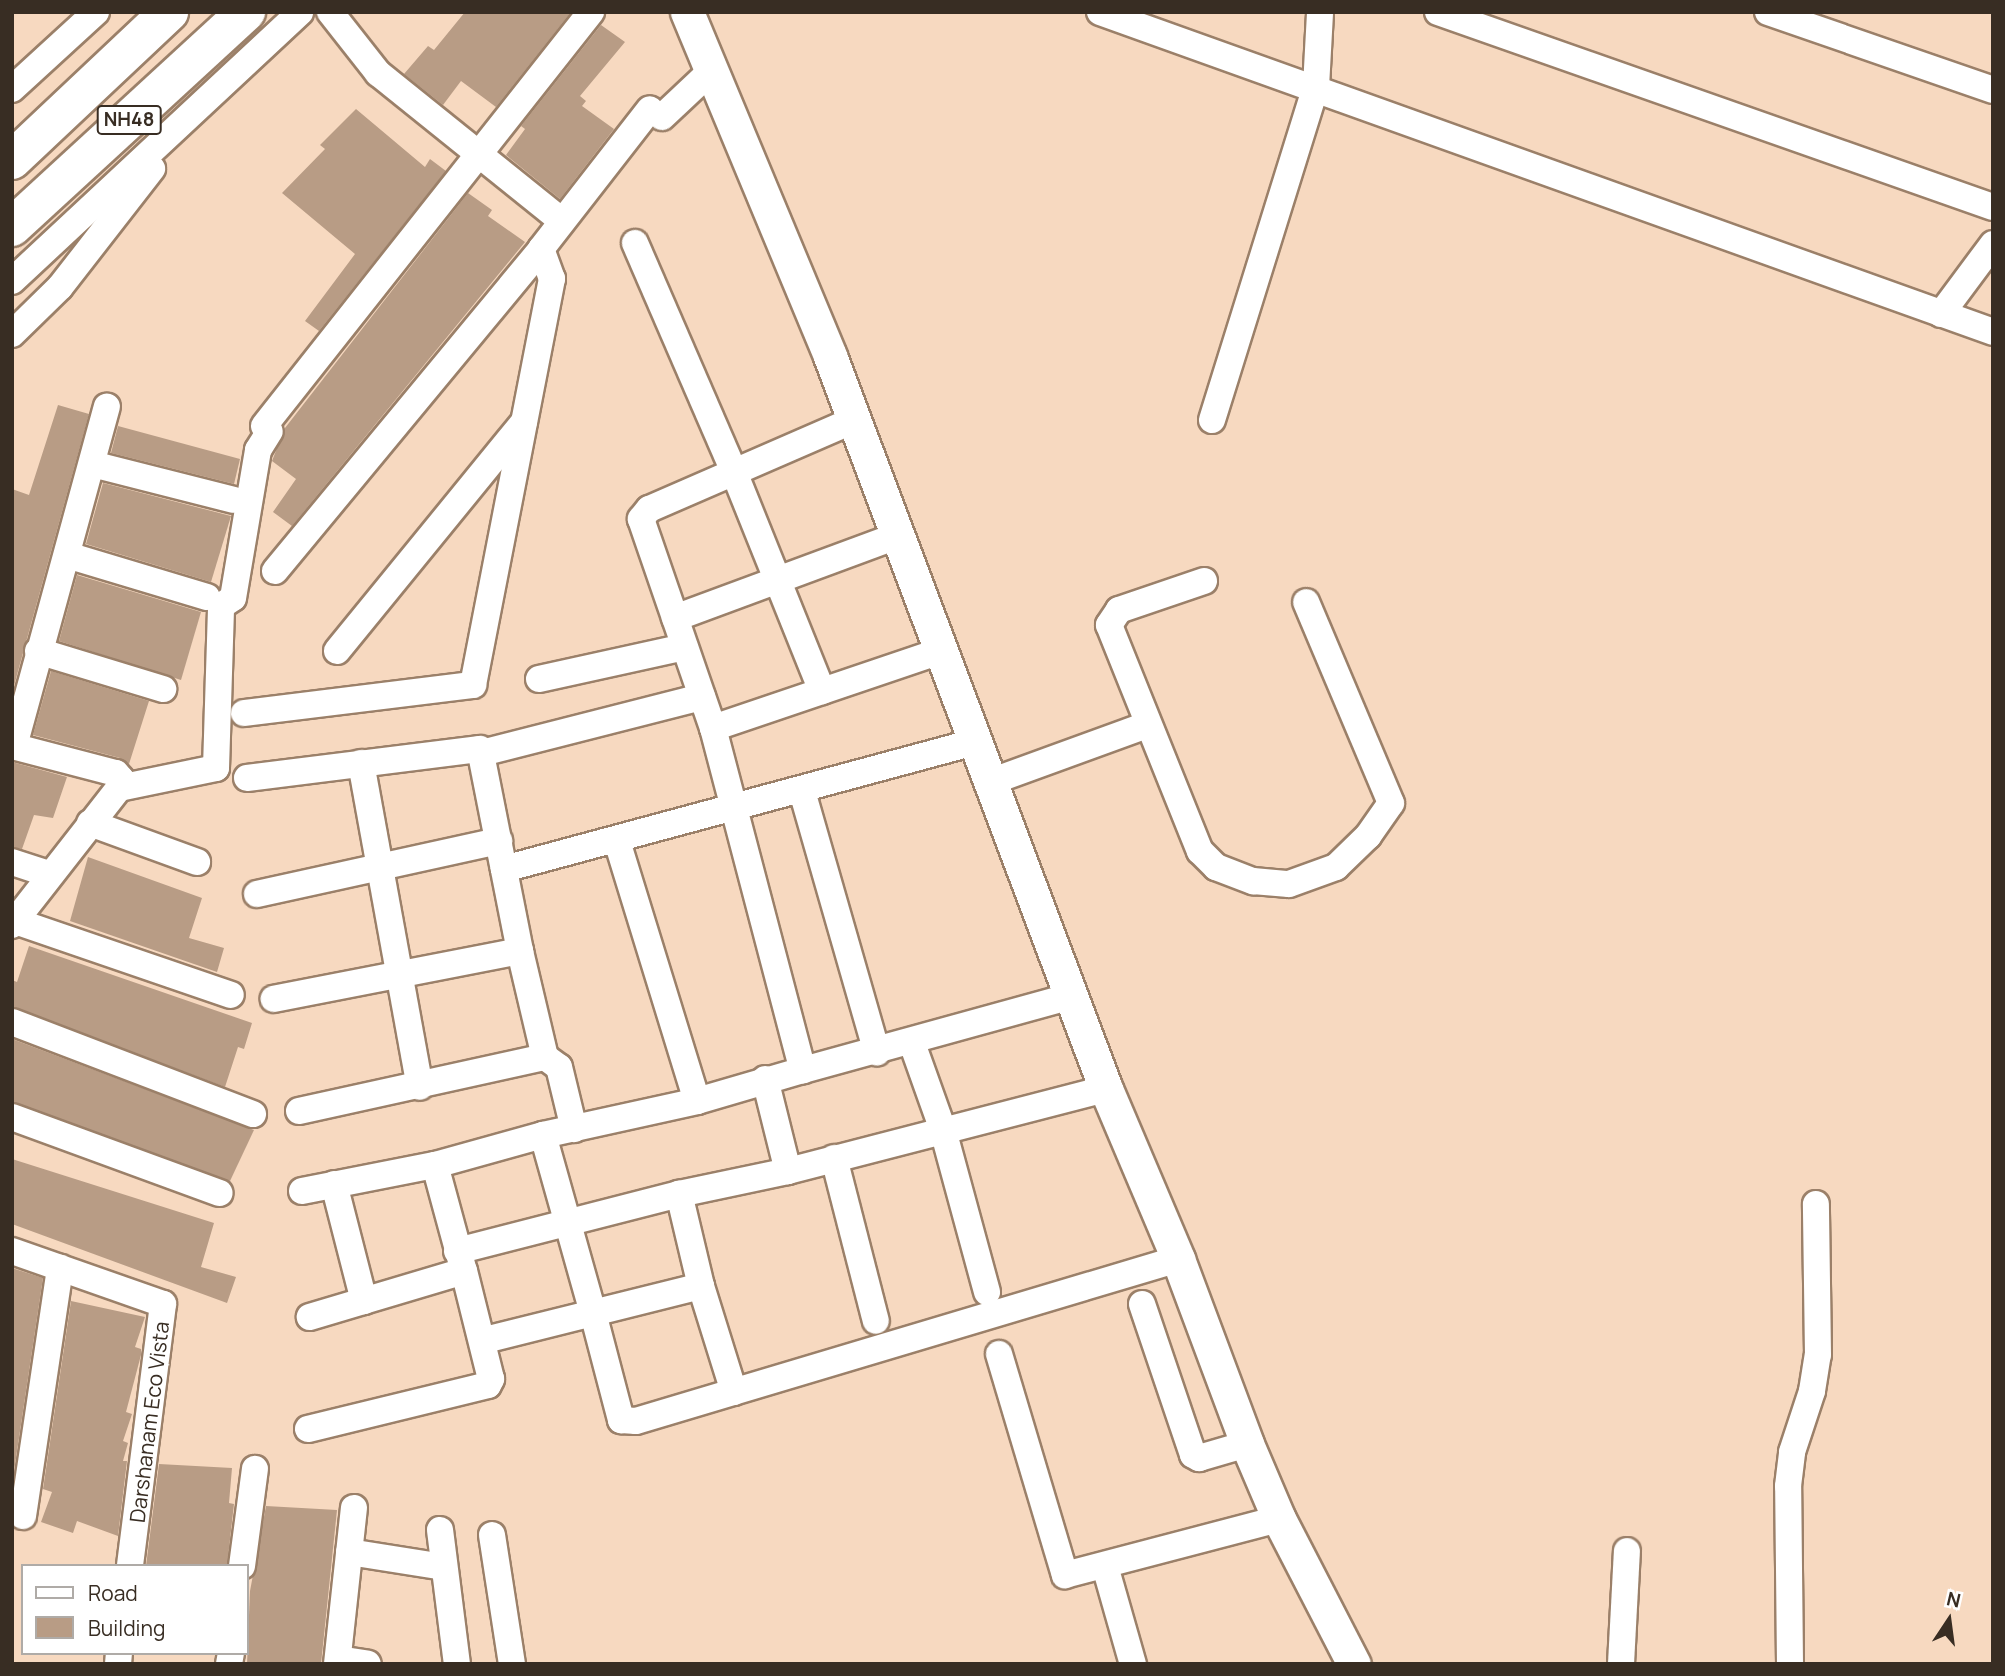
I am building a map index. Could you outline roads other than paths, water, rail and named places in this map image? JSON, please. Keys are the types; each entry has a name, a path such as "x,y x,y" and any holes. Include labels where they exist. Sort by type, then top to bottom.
{"highway":[{"name":"NH48","path":"12,160 169,12"},
{"name":"NH48","path":"12,227 246,12"}],"main road":[{"path":"687,12 854,420 1106,1089 1178,1259 1247,1444 1279,1519 1354,1664"}],"street":[{"path":"12,89 96,12"},
{"path":"12,281 300,12"},
{"path":"330,12 378,72 562,221"},
{"path":"119,788 216,768 221,607 233,598 257,450 267,429 591,12"},
{"path":"1100,12 1316,87 1993,332"},
{"path":"1212,420 1316,87 1320,12"},
{"path":"1438,12 1993,207"},
{"path":"1768,12 1993,90"},
{"path":"275,571 562,221 656,113 711,71"},
{"path":"12,334 60,287 200,107"},
{"path":"635,243 734,472 822,691"},
{"path":"1941,314 1993,244"},
{"path":"244,713 473,685 552,279 541,249"},
{"path":"107,407 13,746 116,773 121,779 119,788 49,874 14,923 231,995"},
{"path":"803,1070 736,806 713,727 640,519 643,513 854,420"},
{"path":"337,651 525,421"},
{"path":"92,464 234,500"},
{"path":"675,618 897,536"},
{"path":"67,555 207,597"},
{"path":"1204,581 1119,610 1109,625 1147,725 1200,851 1216,867 1253,881 1289,884 1336,867 1375,827 1388,810 1391,796 1306,602"},
{"path":"539,680 685,647"},
{"path":"38,651 163,689"},
{"path":"713,727 941,652"},
{"path":"482,753 702,697"},
{"path":"990,782 1147,725"},
{"path":"504,869 617,841 974,742"},
{"path":"247,778 476,747 482,753 520,951 545,1057 559,1067 574,1129"},
{"path":"361,763 420,1087"},
{"path":"802,791 877,1052"},
{"path":"90,823 197,862"},
{"path":"257,894 499,841"},
{"path":"617,841 697,1101"},
{"path":"12,862 49,874"},
{"path":"274,999 520,951"},
{"path":"302,1191 435,1165 543,1135 697,1101 765,1079 912,1043 1071,996"},
{"path":"12,1022 253,1114"},
{"path":"912,1043 943,1130 987,1292"},
{"path":"299,1111 420,1087 545,1057"},
{"path":"765,1079 788,1171"},
{"path":"310,1317 364,1301 461,1261 567,1226 679,1194 788,1171 1106,1089"},
{"path":"12,1117 220,1193"},
{"path":"543,1135 621,1420 636,1422 1178,1259"},
{"path":"834,1158 876,1321"},
{"path":"308,1429 488,1385 491,1379 485,1340 435,1165"},
{"path":"334,1184 364,1301"},
{"path":"679,1194 701,1286 734,1392"},
{"path":"1790,1664 1788,1486 1792,1452 1812,1391 1818,1355 1816,1204"},
{"name":"Darshanam Eco Vista","path":"12,1251 163,1304 130,1564"},
{"path":"23,1516 60,1268"},
{"path":"485,1340 701,1286"},
{"path":"1142,1304 1193,1455 1199,1458 1247,1444"},
{"path":"999,1354 1063,1573 1105,1566 1279,1519"},
{"path":"242,1564 255,1469"},
{"path":"354,1508 337,1661 368,1664"},
{"path":"440,1530 457,1664"},
{"path":"492,1535 512,1664"},
{"path":"1621,1664 1628,1551"},
{"path":"349,1552 444,1567"},
{"path":"1105,1566 1133,1664"}]}
